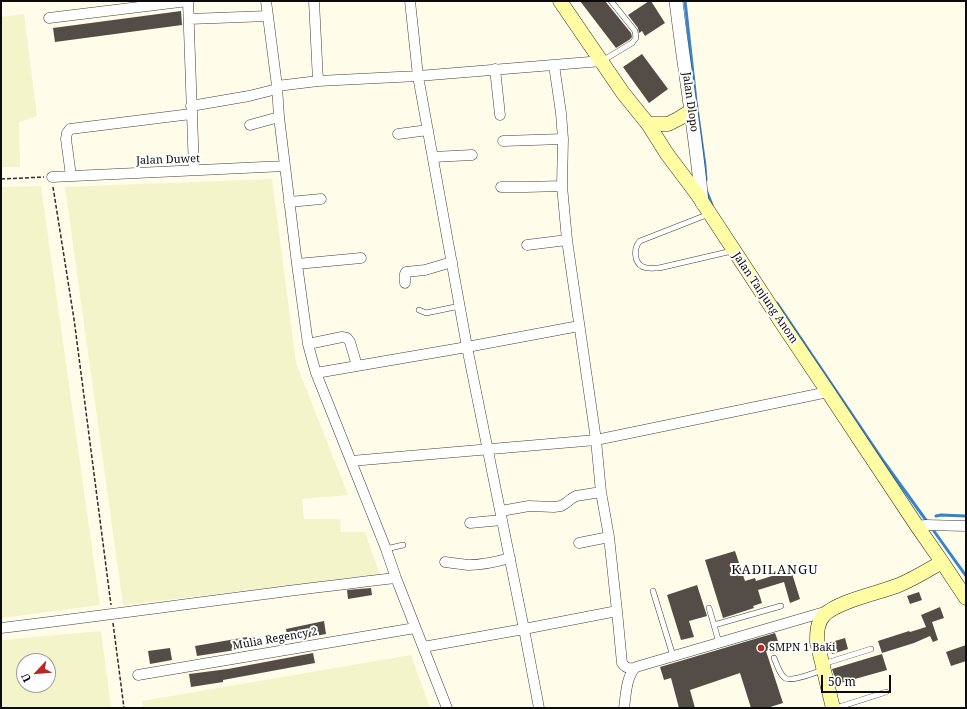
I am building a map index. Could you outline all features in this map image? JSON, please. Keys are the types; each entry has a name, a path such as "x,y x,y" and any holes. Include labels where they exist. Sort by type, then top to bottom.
{"main road":[{"name":"Jalan Tanjung Anom","path":"560,1 623,92 648,124 828,392 926,525 942,562 966,598"},
{"path":"648,124 668,124 691,111"},
{"path":"833,708 817,642 816,632 819,622 823,616 844,603 906,582 942,562"}],"street":[{"path":"49,18 188,1 194,170"},
{"path":"266,1 289,202 308,344 316,373 447,708"},
{"path":"314,1 318,81"},
{"path":"410,1 418,76 467,347 539,708"},
{"name":"Jalan Dlopo","path":"676,1 706,209"},
{"path":"188,19 268,16"},
{"path":"71,176 66,138 70,129 191,110 249,96 277,87 318,81 418,76 602,61"},
{"path":"554,65 561,113 562,186 567,240 596,440 601,492 609,537 623,666 626,668 635,668 831,610"},
{"path":"495,70 500,115"},
{"path":"250,125 279,117"},
{"path":"398,134 428,130"},
{"path":"503,140 562,139"},
{"path":"433,156 472,155"},
{"name":"Jalan Duwet","path":"52,177 285,166"},
{"path":"501,187 562,186"},
{"path":"289,202 321,199"},
{"path":"527,245 567,240"},
{"path":"297,264 361,258"},
{"path":"405,284 406,272 425,270 452,262"},
{"path":"316,373 579,326"},
{"path":"308,344 342,337 346,338 350,342 357,366"},
{"path":"351,461 596,440 828,392"},
{"path":"470,523 501,516 529,506 562,506 576,496 601,492"},
{"path":"926,525 966,526"},
{"path":"579,543 609,537"},
{"path":"445,562 468,565 496,562 510,558"},
{"path":"1,628 396,578"},
{"path":"423,647 617,611"},
{"name":"Mulia Regency 2","path":"138,675 415,628"},
{"path":"624,708 629,677 632,670 635,668"}],"lane":[{"path":"602,61 632,43 636,38 635,31 611,1"},
{"path":"706,209 640,241 636,245 635,254 638,264 643,267 659,268 733,250"},
{"path":"419,310 426,313 460,306"},
{"path":"386,549 403,545"},
{"path":"653,591 673,656"},
{"path":"714,625 781,606"},
{"path":"709,608 719,643"},
{"path":"774,658 780,673 785,678 791,679 810,675 822,667 872,649"},
{"path":"836,708 886,692"}],"path":[{"path":"1,179 52,177 74,319 124,708"}],"green space":[{"path":"24,14 37,116 19,122 20,167 1,167 1,17"},
{"path":"272,179 296,363 348,495 302,499 304,519 340,519 341,532 365,532 380,575 123,605 65,187"},
{"path":"41,186 100,605 1,618 1,187"},
{"path":"101,631 111,708 1,708 1,640"},
{"path":"411,655 430,708 143,708 142,701"}],"building":[{"path":"580,1 605,1 631,33 632,37 616,48"},
{"path":"651,1 665,23 645,36 642,31 639,33 638,28 628,15"},
{"path":"181,11 182,25 55,42 53,28"},
{"path":"642,54 668,89 649,103 623,67"},
{"path":"735,551 745,581 755,578 756,581 791,570 800,599 790,603 784,582 758,590 762,603 753,606 754,608 723,618 705,560"},
{"path":"697,585 707,616 689,621 694,637 681,640 667,595"},
{"path":"371,588 372,595 348,599 347,590"},
{"path":"919,592 922,600 910,604 907,596"},
{"path":"940,607 944,618 932,622 938,640 933,642 930,636 914,643 882,653 878,641 926,627 921,615"},
{"path":"324,621 326,634 288,641 286,629"},
{"path":"775,633 780,647 766,651 783,703 767,708 751,708 740,673 690,690 695,708 679,708 671,678 664,680 660,667"},
{"path":"253,636 255,647 197,656 195,646"},
{"path":"845,638 848,649 832,654 828,643"},
{"path":"966,645 966,661 951,666 946,652"},
{"path":"170,648 172,660 150,664 148,651"},
{"path":"313,653 315,663 191,687 189,674 228,669"},
{"path":"882,654 887,670 837,684 832,669"}],"waterway":[{"path":"685,1 706,180"},
{"path":"707,192 712,205"},
{"path":"777,303 884,462 928,523"},
{"path":"936,516 966,516"},
{"path":"931,527 966,576"}],"place":[{"name":"SMPN 1 Baki","path":"761,648"}],"district":[{"name":"KADILANGU","path":"775,570"}]}
